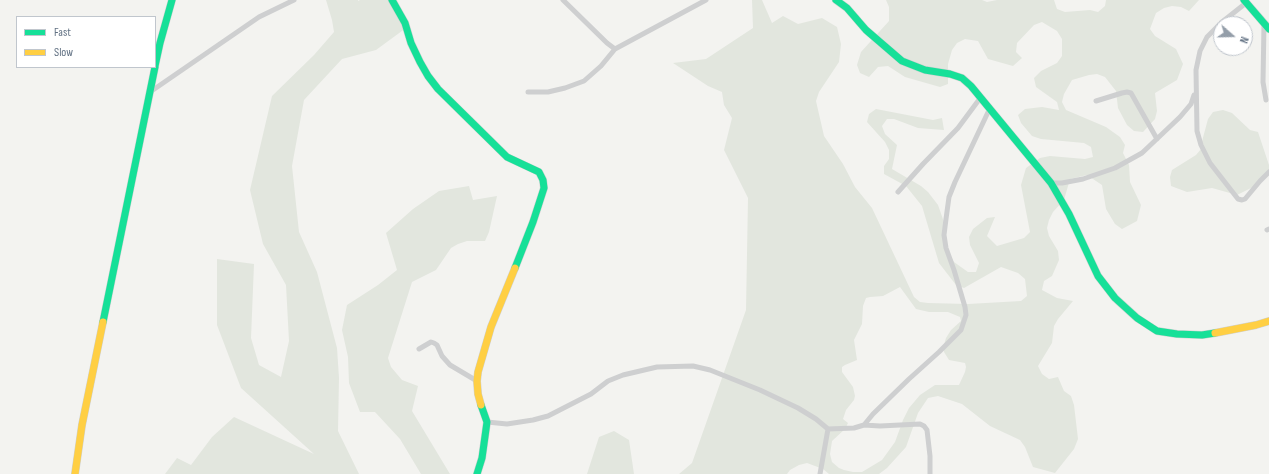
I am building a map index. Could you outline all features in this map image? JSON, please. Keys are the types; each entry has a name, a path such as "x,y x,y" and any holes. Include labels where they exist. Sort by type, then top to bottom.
{"street":[{"path":"156,61 172,0"},
{"path":"150,92 259,17 294,0"},
{"path":"392,0 405,24 411,43 420,62 438,89 506,156 517,163 539,172 543,180 544,188 533,222 491,327 477,380 478,394 487,422 482,458 478,474"},
{"path":"563,0 615,49"},
{"path":"528,92 548,92 584,81 601,66 615,49 706,0"},
{"path":"836,0 847,8 866,30 887,50 902,61 925,70 950,74 962,78 981,97 1051,183 1069,214 1098,276 1115,298 1149,327 1157,331 1177,334 1202,335 1256,325 1269,320"},
{"path":"1266,100 1263,82 1266,27 1245,2 1207,37 1200,51 1196,70 1197,132 1201,145 1210,163 1238,199 1242,200 1245,198 1269,172"},
{"path":"75,474 82,425 155,68"},
{"path":"1051,183 1062,183 1082,179 1115,168 1142,153 1180,117 1191,104 1196,92"},
{"path":"1096,101 1122,93 1131,93 1157,139"},
{"path":"898,192 958,128 981,97"},
{"path":"864,425 960,330 965,319 965,307 946,248 944,235 950,197 955,182 990,108"},
{"path":"1058,195 1059,187 1062,183"},
{"path":"419,349 431,342 434,343 437,345 442,356 450,365 477,380"},
{"path":"487,422 507,424 533,420 554,413 591,394 608,382 623,376 657,367 693,366 710,370 760,390 798,408 816,419 828,429 854,428 864,425 880,426 920,424 927,430 930,456 930,474"},
{"path":"820,474 828,429"}],"shaded area":[{"path":"326,0 397,0 406,28 376,50 342,59 304,100 292,166 299,232 317,272 337,348 339,378 338,431 359,474 165,474 177,458 191,465 212,437 234,417 314,454 241,388 217,325 217,259 254,264 251,338 259,365 281,377 289,341 286,285 263,244 250,190 272,96 314,55 334,32"},
{"path":"752,0 762,0 772,23 783,16 798,24 822,18 837,27 841,44 839,62 819,92 816,101 824,136 843,164 855,187 872,208 914,297 920,302 928,303 968,304 1021,301 1027,296 1025,279 1018,273 1001,267 964,288 956,285 939,263 922,206 906,186 884,174 884,166 889,159 889,150 885,142 867,122 869,114 876,109 933,120 942,118 944,130 918,128 894,119 887,119 882,126 885,134 897,145 892,169 921,186 928,192 938,205 945,225 946,248 954,262 968,272 976,272 979,263 970,245 969,237 973,229 987,218 995,217 987,236 997,246 1024,238 1030,232 1021,185 1026,168 1040,158 1050,156 1085,159 1093,157 1091,147 1084,143 1041,139 1032,136 1021,123 1018,115 1025,109 1042,107 1059,110 1057,102 1036,87 1034,78 1041,71 1057,63 1062,56 1062,39 1057,31 1042,22 1034,25 1017,43 1016,52 1022,58 1013,66 988,59 978,41 965,39 957,43 952,50 948,64 948,84 940,87 905,77 888,66 878,67 869,77 860,73 857,65 861,52 889,21 889,7 886,0 982,0 987,2 997,0 1054,0 1057,9 1065,12 1090,10 1098,12 1105,6 1106,0 1199,0 1189,11 1181,7 1172,6 1164,8 1156,13 1150,29 1155,36 1176,49 1183,64 1177,80 1155,93 1157,111 1155,119 1143,132 1134,131 1127,125 1118,108 1116,91 1105,77 1097,74 1072,80 1064,94 1062,102 1066,110 1106,127 1120,137 1125,145 1123,153 1129,165 1130,182 1141,205 1137,221 1122,229 1115,224 1106,209 1102,185 1087,175 1070,179 1064,200 1053,212 1049,220 1047,228 1049,236 1058,251 1059,260 1052,276 1044,281 1042,290 1057,298 1073,301 1054,326 1052,343 1038,366 1042,374 1049,379 1058,377 1064,391 1071,396 1074,405 1078,439 1074,449 1055,473 1033,467 1025,447 1020,440 990,426 962,404 938,396 928,398 918,413 906,447 887,468 879,474 829,474 823,469 807,463 799,465 790,470 787,474 679,474 692,463 746,310 748,198 724,150 732,118 724,105 722,92 708,86 673,63 706,59 753,28","holes":["900,287 916,309 929,312 948,312 960,317 961,321 951,330 946,338 943,348 949,360 965,363 965,372 959,385 935,385 920,395 909,408 895,442 882,460 862,472 853,472 839,468 832,462 830,454 832,441 845,429 848,423 843,419 846,410 854,400 855,396 853,387 842,372 842,367 857,360 854,340 862,324 863,306 866,298 883,296"]},
{"path":"1223,110 1232,113 1250,130 1258,132 1269,165 1269,172 1253,187 1237,195 1212,188 1187,192 1171,186 1170,177 1172,170 1196,155 1201,149 1208,119 1213,112"},
{"path":"469,186 473,200 497,196 489,232 485,241 467,241 458,244 451,248 436,270 412,282 388,358 391,367 402,380 418,386 412,411 450,474 421,474 400,439 375,412 360,412 349,383 348,357 342,330 347,305 378,285 397,270 386,233 413,209 439,191"},
{"path":"614,431 629,440 634,474 587,474 599,437"}],"traffic: fast":[{"path":"156,61 172,0"},
{"path":"392,0 405,23 411,43 420,62 438,89 507,157 539,172 543,180 544,188 533,222 515,268"},
{"path":"836,0 847,8 866,30 902,61 925,70 950,74 962,78 971,86 1051,183 1069,214 1098,276 1115,298 1137,318 1157,331 1177,334 1202,335 1215,333"},
{"path":"1244,0 1269,29"},
{"path":"103,322 155,68"},
{"path":"477,474 482,458 487,422 481,405"}],"traffic: slow":[{"path":"481,405 478,394 478,372 491,327 515,268"},
{"path":"1215,333 1269,321"},
{"path":"75,474 82,425 103,322"}]}
